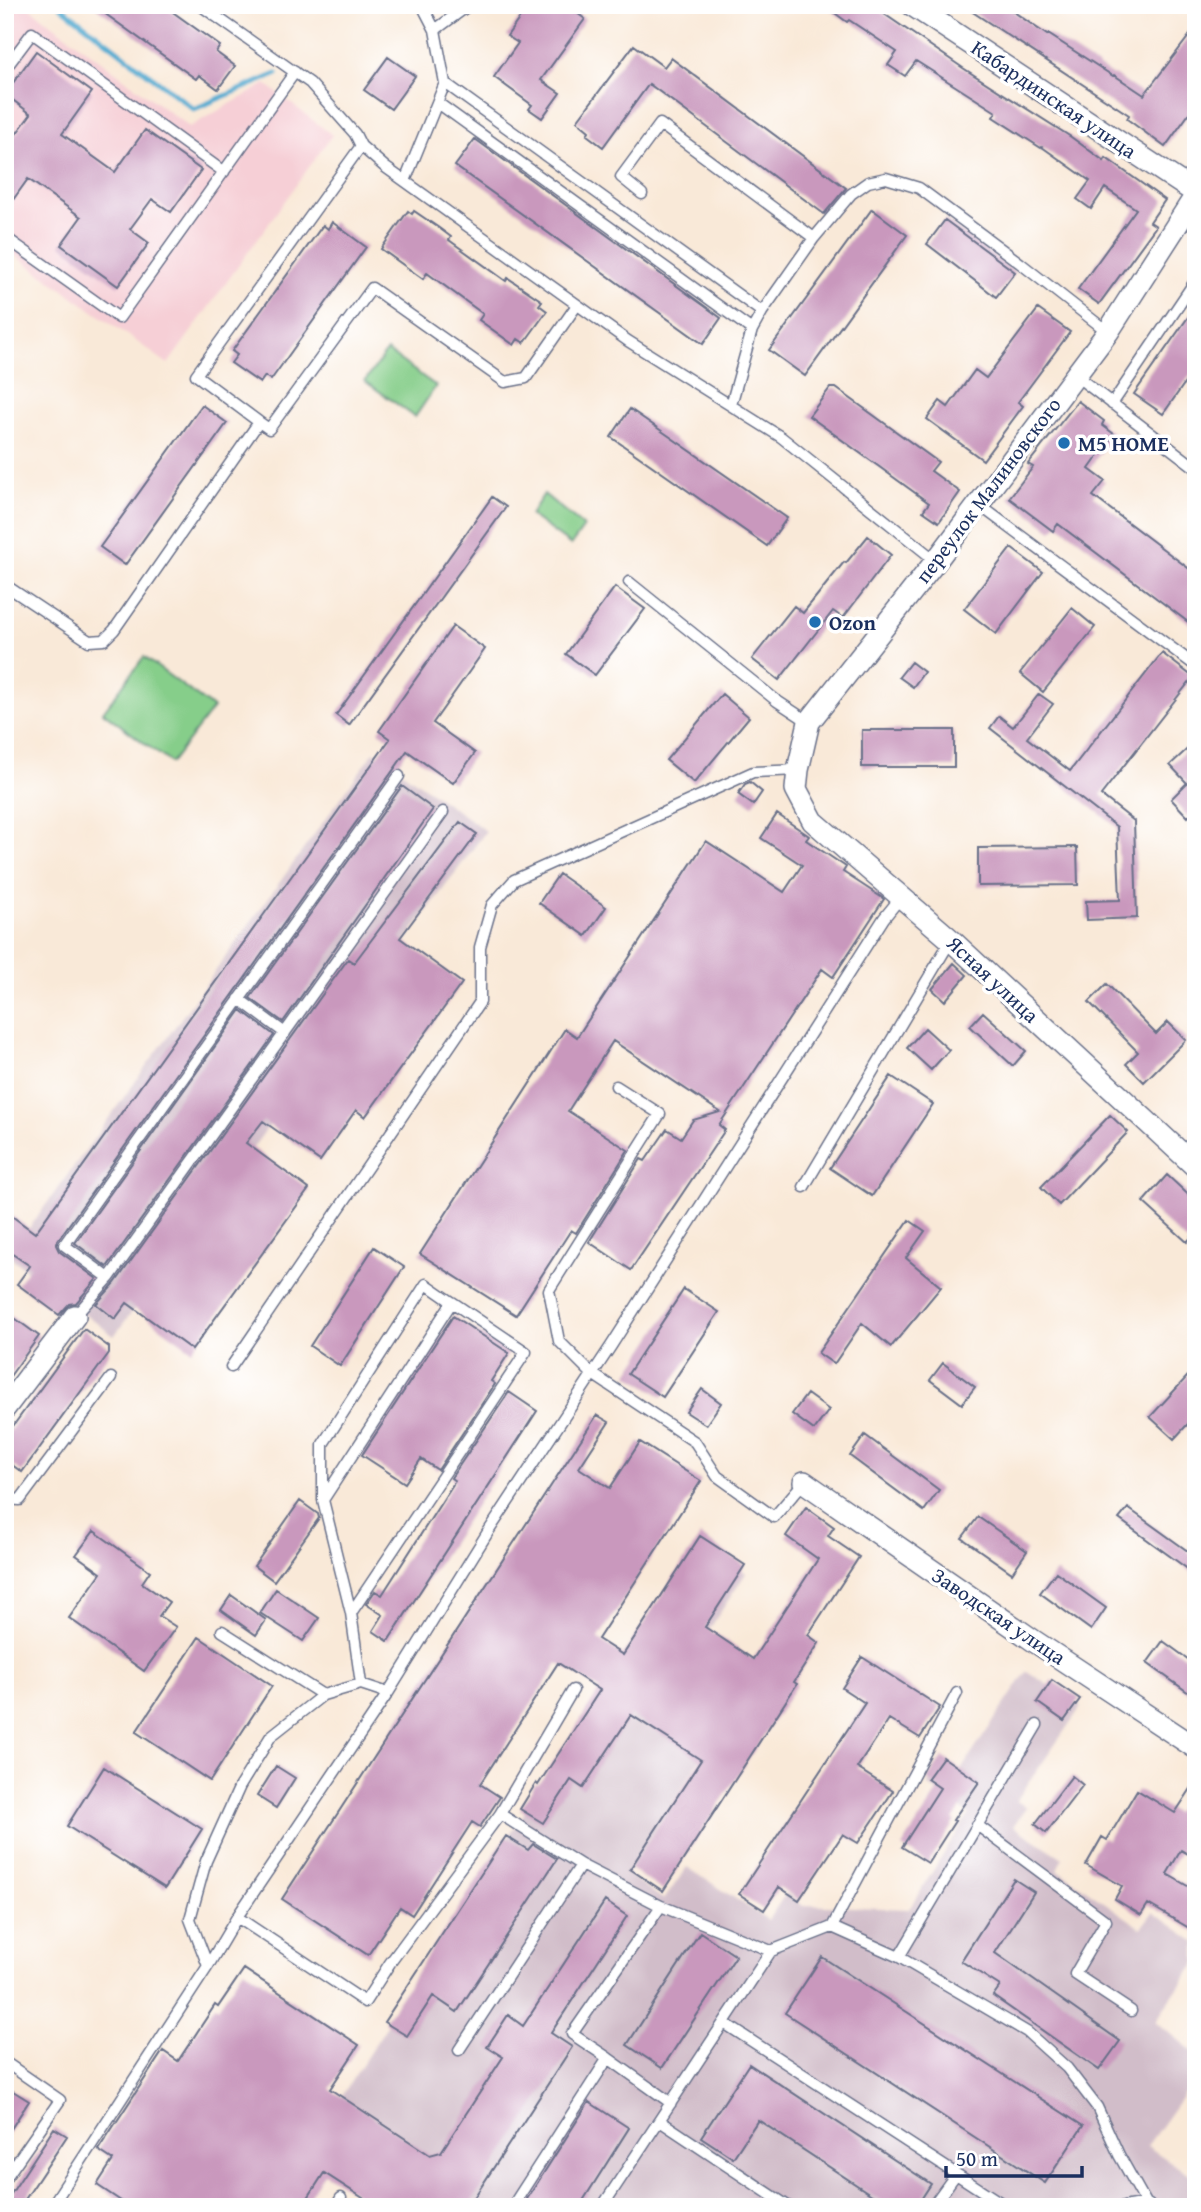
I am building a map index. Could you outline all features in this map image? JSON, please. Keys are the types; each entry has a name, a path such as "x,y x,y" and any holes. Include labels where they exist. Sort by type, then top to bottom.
{"street":[{"name":"Кабардинская улица","path":"912,5 1196,194"},
{"name":"переулок Малиновского","path":"797,779 809,722 936,561 1108,332 1196,194"},
{"name":"Ясная улица","path":"797,779 813,821 951,940 1196,1167"},
{"path":"8,1398 75,1315"},
{"name":"Заводская улица","path":"804,1482 1034,1641 1196,1748"}],"lane":[{"path":"200,5 310,83 355,134 361,146 385,167 628,341 781,437 936,561"},
{"path":"405,181 445,83 435,30 422,5"},
{"path":"435,30 469,5"},
{"path":"5,69 32,33 224,172"},
{"path":"5,237 119,318 295,72"},
{"path":"445,83 762,312"},
{"path":"438,103 752,330"},
{"path":"642,194 621,177 660,124 814,239"},
{"path":"361,146 196,375 259,422 269,429 372,288 505,382 526,378 577,304"},
{"path":"731,405 752,330 762,312 814,239 851,194 868,182 886,178 919,188 1108,332"},
{"path":"1112,404 1196,280"},
{"path":"1075,375 1196,468"},
{"path":"5,585 89,641 104,640 114,630 259,422"},
{"path":"978,504 1196,666"},
{"path":"629,582 777,701 809,722"},
{"path":"231,1367 480,1002 480,947 492,905 514,880 752,772 797,779"},
{"path":"109,1278 64,1245 399,776"},
{"path":"75,1315 109,1278 443,812"},
{"path":"51,2207 237,1917 388,1693 488,1532 618,1335 884,918 901,897"},
{"path":"804,1187 951,940"},
{"path":"239,999 285,1033"},
{"path":"616,1086 660,1114 549,1290 559,1341 591,1373 695,1442 717,1476 774,1517 804,1482"},
{"path":"351,1613 527,1352 426,1284 323,1444 323,1500 351,1613 361,1684"},
{"path":"323,1500 452,1302"},
{"path":"5,1499 20,1500 111,1378"},
{"path":"222,1631 323,1695"},
{"path":"208,1966 190,1919 206,1861 240,1786 271,1736 323,1695 361,1684 388,1693"},
{"path":"237,1917 365,2002 390,1963 500,1814 573,1690"},
{"path":"602,2207 771,1951 832,1927 957,1693"},
{"path":"899,1957 1037,1725"},
{"path":"500,1814 581,1865 661,1906 771,1951"},
{"path":"977,1825 1106,1921 1075,1974 1131,2011"},
{"path":"459,2050 581,1865"},
{"path":"661,1906 572,2034 671,2103"},
{"path":"832,1927 899,1957 1027,2032 1068,2068 1097,2107 1119,2155 1149,2205 1124,2207"},
{"path":"724,2023 1007,2207"},
{"path":"512,2207 608,2058"},
{"path":"5,2062 60,2100 5,2179"},
{"path":"660,2121 789,2207"},
{"path":"932,2207 956,2174"}],"shaded area":[{"path":"5,5 26,5 189,127 266,84 332,135 168,364 5,248"},
{"path":"374,752 486,831 114,1336 9,1256"},
{"path":"703,1541 746,1573 659,1706 711,1742 627,1874 664,1900 687,1867 768,1920 786,1893 802,1905 909,1909 969,1814 928,1785 945,1760 961,1770 1027,1671 1081,1707 1016,1801 1027,1807 1013,1826 1063,1858 1057,1869 1141,1928 1153,1912 1196,1942 1196,1962 1155,2021 1196,2054 1196,2077 1147,2146 1196,2179 1196,2207 435,2207 341,2097"}],"green space":[{"path":"387,351 436,386 415,417 365,381"},
{"path":"544,494 584,527 571,545 530,515"},
{"path":"144,657 213,708 171,763 103,712"}],"building":[{"path":"93,5 163,5 220,46 216,52 235,66 218,89 199,75 196,79"},
{"path":"529,5 566,5 585,19 541,80 560,93 542,118 529,109 532,105 494,77 518,43 507,36"},
{"path":"824,5 871,5 1104,161 1106,158 1165,200 1150,222 1156,226 1099,304 1078,289 1136,209 1105,188 1091,209 1077,199 1090,181 993,117 996,112 916,61 905,76 888,65 897,52"},
{"path":"962,5 1004,5 1144,95 1196,27 1196,104 1165,147 1127,119 1129,115"},
{"path":"634,45 664,67 671,58 846,188 824,214 649,84 603,147 587,135 589,131 577,121"},
{"path":"36,51 92,92 62,134 115,172 145,130 201,170 171,212 152,199 130,229 149,243 118,286 61,245 81,217 28,179 5,211 5,137 11,141 31,114 5,94"},
{"path":"388,57 415,76 391,109 364,90"},
{"path":"475,139 721,318 703,344 455,166"},
{"path":"872,209 907,235 805,376 769,350"},
{"path":"408,211 412,214 414,211 439,228 451,237 449,240 506,281 508,278 542,301 539,305 547,311 524,343 518,339 514,345 479,320 483,314 427,273 423,279 381,249"},
{"path":"945,220 1015,272 996,297 927,244"},
{"path":"332,222 366,247 271,380 265,376 260,383 231,363 237,355 232,351 323,225 328,229"},
{"path":"1196,306 1196,367 1163,414 1134,394"},
{"path":"1038,309 1070,332 1018,402 1023,406 983,460 927,419 940,401 948,407 975,370 986,378"},
{"path":"830,388 836,388 938,462 931,471 960,492 939,522 923,511 929,503 809,416"},
{"path":"1078,401 1104,421 1102,425 1114,434 1089,469 1105,481 1093,496 1196,574 1196,628 1058,524 1053,531 1009,498 1033,467 1028,464"},
{"path":"202,405 227,423 125,565 100,547"},
{"path":"630,409 787,518 767,546 611,437"},
{"path":"492,497 506,507 349,725 336,715"},
{"path":"868,536 891,555 843,618 833,611 779,680 752,659 794,606 803,613"},
{"path":"1011,548 1043,572 996,634 964,609"},
{"path":"615,587 645,609 595,675 566,654"},
{"path":"1072,608 1095,627 1043,692 1020,673"},
{"path":"453,626 485,649 433,723 475,753 453,783 407,751 58,1240 56,1245 59,1251 97,1279 76,1303 69,1304 59,1315 17,1284 30,1266 5,1249 5,1211 35,1233 390,739 379,731"},
{"path":"1162,653 1193,677 1101,795 1134,821 1137,918 1087,920 1086,901 1120,900 1117,827 990,728 999,716 1013,727 1039,694 1053,704 1027,738 1070,771"},
{"path":"911,662 924,672 913,687 899,677"},
{"path":"722,694 749,717 694,783 666,760"},
{"path":"862,730 954,730 954,767 862,767"},
{"path":"1196,741 1196,809 1188,817 1171,799 1187,783 1170,765"},
{"path":"750,782 762,792 753,805 738,794 745,784"},
{"path":"402,786 433,809 283,1022 250,998"},
{"path":"777,814 809,836 806,840 846,867 843,872 884,899 833,977 822,969 719,1125 725,1130 631,1270 589,1242 641,1159 645,1161 667,1129 681,1138 693,1120 720,1112 613,1041 568,1111 628,1150 576,1233 571,1230 516,1315 420,1254 565,1029 577,1037 706,841 784,892 802,865 761,838"},
{"path":"460,822 477,834 400,938 462,983 365,1117 356,1110 320,1161 263,1121 246,1143 309,1189 192,1350 127,1303 115,1319 96,1304 115,1283 348,959 354,963"},
{"path":"1077,847 1078,885 978,886 978,848"},
{"path":"559,874 606,907 586,936 539,903"},
{"path":"954,963 967,975 945,1001 932,989"},
{"path":"1107,984 1156,1034 1168,1022 1186,1040 1144,1082 1126,1064 1138,1052 1089,1002"},
{"path":"241,1010 274,1035 107,1267 75,1243"},
{"path":"983,1012 1026,1051 1013,1066 970,1026"},
{"path":"925,1028 949,1050 931,1070 907,1048"},
{"path":"891,1076 933,1104 872,1196 830,1168"},
{"path":"1110,1115 1128,1132 1059,1205 1041,1187"},
{"path":"1167,1175 1196,1202 1196,1232 1187,1242 1143,1202"},
{"path":"909,1220 925,1231 906,1258 941,1287 891,1347 862,1323 834,1364 818,1353"},
{"path":"374,1247 404,1267 340,1366 310,1346"},
{"path":"684,1289 719,1312 663,1397 628,1374"},
{"path":"5,1311 39,1336 5,1383"},
{"path":"453,1316 509,1353 491,1381 495,1384 438,1470 421,1459 405,1483 362,1455"},
{"path":"84,1329 109,1347 109,1353 22,1472 5,1460 5,1437"},
{"path":"943,1363 975,1387 962,1404 930,1380"},
{"path":"1196,1367 1196,1415 1174,1439 1150,1417"},
{"path":"702,1389 721,1403 706,1425 686,1412"},
{"path":"509,1392 537,1411 388,1641 373,1631 383,1615 366,1604 375,1591 382,1595 455,1481 451,1478"},
{"path":"807,1394 829,1410 814,1430 792,1414"},
{"path":"597,1415 609,1422 579,1468 610,1488 640,1442 701,1481 598,1639 623,1655 700,1536 745,1565 705,1627 753,1659 818,1559 786,1536 806,1507 834,1527 828,1536 859,1557 808,1635 819,1643 794,1682 797,1684 663,1891 630,1869 701,1760 631,1715 583,1788 571,1780 543,1823 520,1809 600,1690 558,1663 480,1784 500,1797 480,1827 472,1822 412,1915 400,1907 368,1955 282,1899"},
{"path":"865,1435 939,1490 924,1511 850,1456"},
{"path":"300,1501 318,1514 319,1518 274,1581 254,1566"},
{"path":"1128,1508 1196,1557 1196,1575 1119,1519"},
{"path":"978,1517 1027,1551 1012,1573 962,1538"},
{"path":"94,1531 150,1571 142,1583 169,1602 159,1616 176,1627 144,1671 69,1618 101,1573 76,1555"},
{"path":"1056,1572 1106,1608 1091,1630 1040,1593"},
{"path":"276,1589 319,1618 303,1641 260,1613"},
{"path":"231,1595 266,1620 256,1635 221,1610"},
{"path":"199,1637 272,1686 210,1781 136,1732"},
{"path":"1163,1641 1196,1665 1196,1698 1147,1663"},
{"path":"862,1657 940,1707 920,1738 889,1719 857,1768 893,1791 858,1843 843,1834 799,1900 779,1887 764,1910 739,1894 865,1703 842,1688"},
{"path":"1052,1680 1080,1699 1064,1721 1037,1702"},
{"path":"943,1757 979,1782 928,1863 902,1847 940,1788 927,1779"},
{"path":"276,1766 295,1778 276,1808 257,1796"},
{"path":"104,1767 202,1829 165,1888 67,1826"},
{"path":"1072,1776 1083,1785 1046,1833 1035,1824"},
{"path":"1196,1781 1196,1842 1188,1854 1181,1850 1167,1874 1196,1891 1196,1932 1148,1904 1141,1915 1115,1899 1122,1886 1086,1865 1102,1837 1107,1840 1137,1790 1175,1813"},
{"path":"506,1836 528,1850 533,1844 557,1859 457,2012 433,1996 407,2036 384,2022"},
{"path":"1014,1879 1034,1892 995,1953 1120,2041 1099,2070 993,1996 1000,1986 961,1961"},
{"path":"605,1901 627,1916 551,2033 572,2047 468,2207 377,2207 324,2173 302,2207 130,2207 97,2185 113,2160 98,2150 163,2051 178,2061 215,2005 218,2007 244,1969 359,2045 330,2089 430,2155 441,2152 503,2057 487,2047 508,2015 523,2026"},
{"path":"700,1932 736,1956 662,2068 627,2045"},
{"path":"822,1957 1083,2126 1045,2183 785,2013"},
{"path":"749,2064 931,2184 916,2207 890,2207 758,2120 733,2158 701,2137"},
{"path":"5,2086 29,2101 5,2138"},
{"path":"589,2102 629,2128 579,2207 522,2207"},
{"path":"54,2128 67,2136 20,2207 5,2207 5,2203"}],"waterway":[{"path":"59,5 194,109 277,74"}],"place":[{"name":"M5 HOME","path":"1064,443"},
{"name":"Ozon","path":"815,622"}]}
